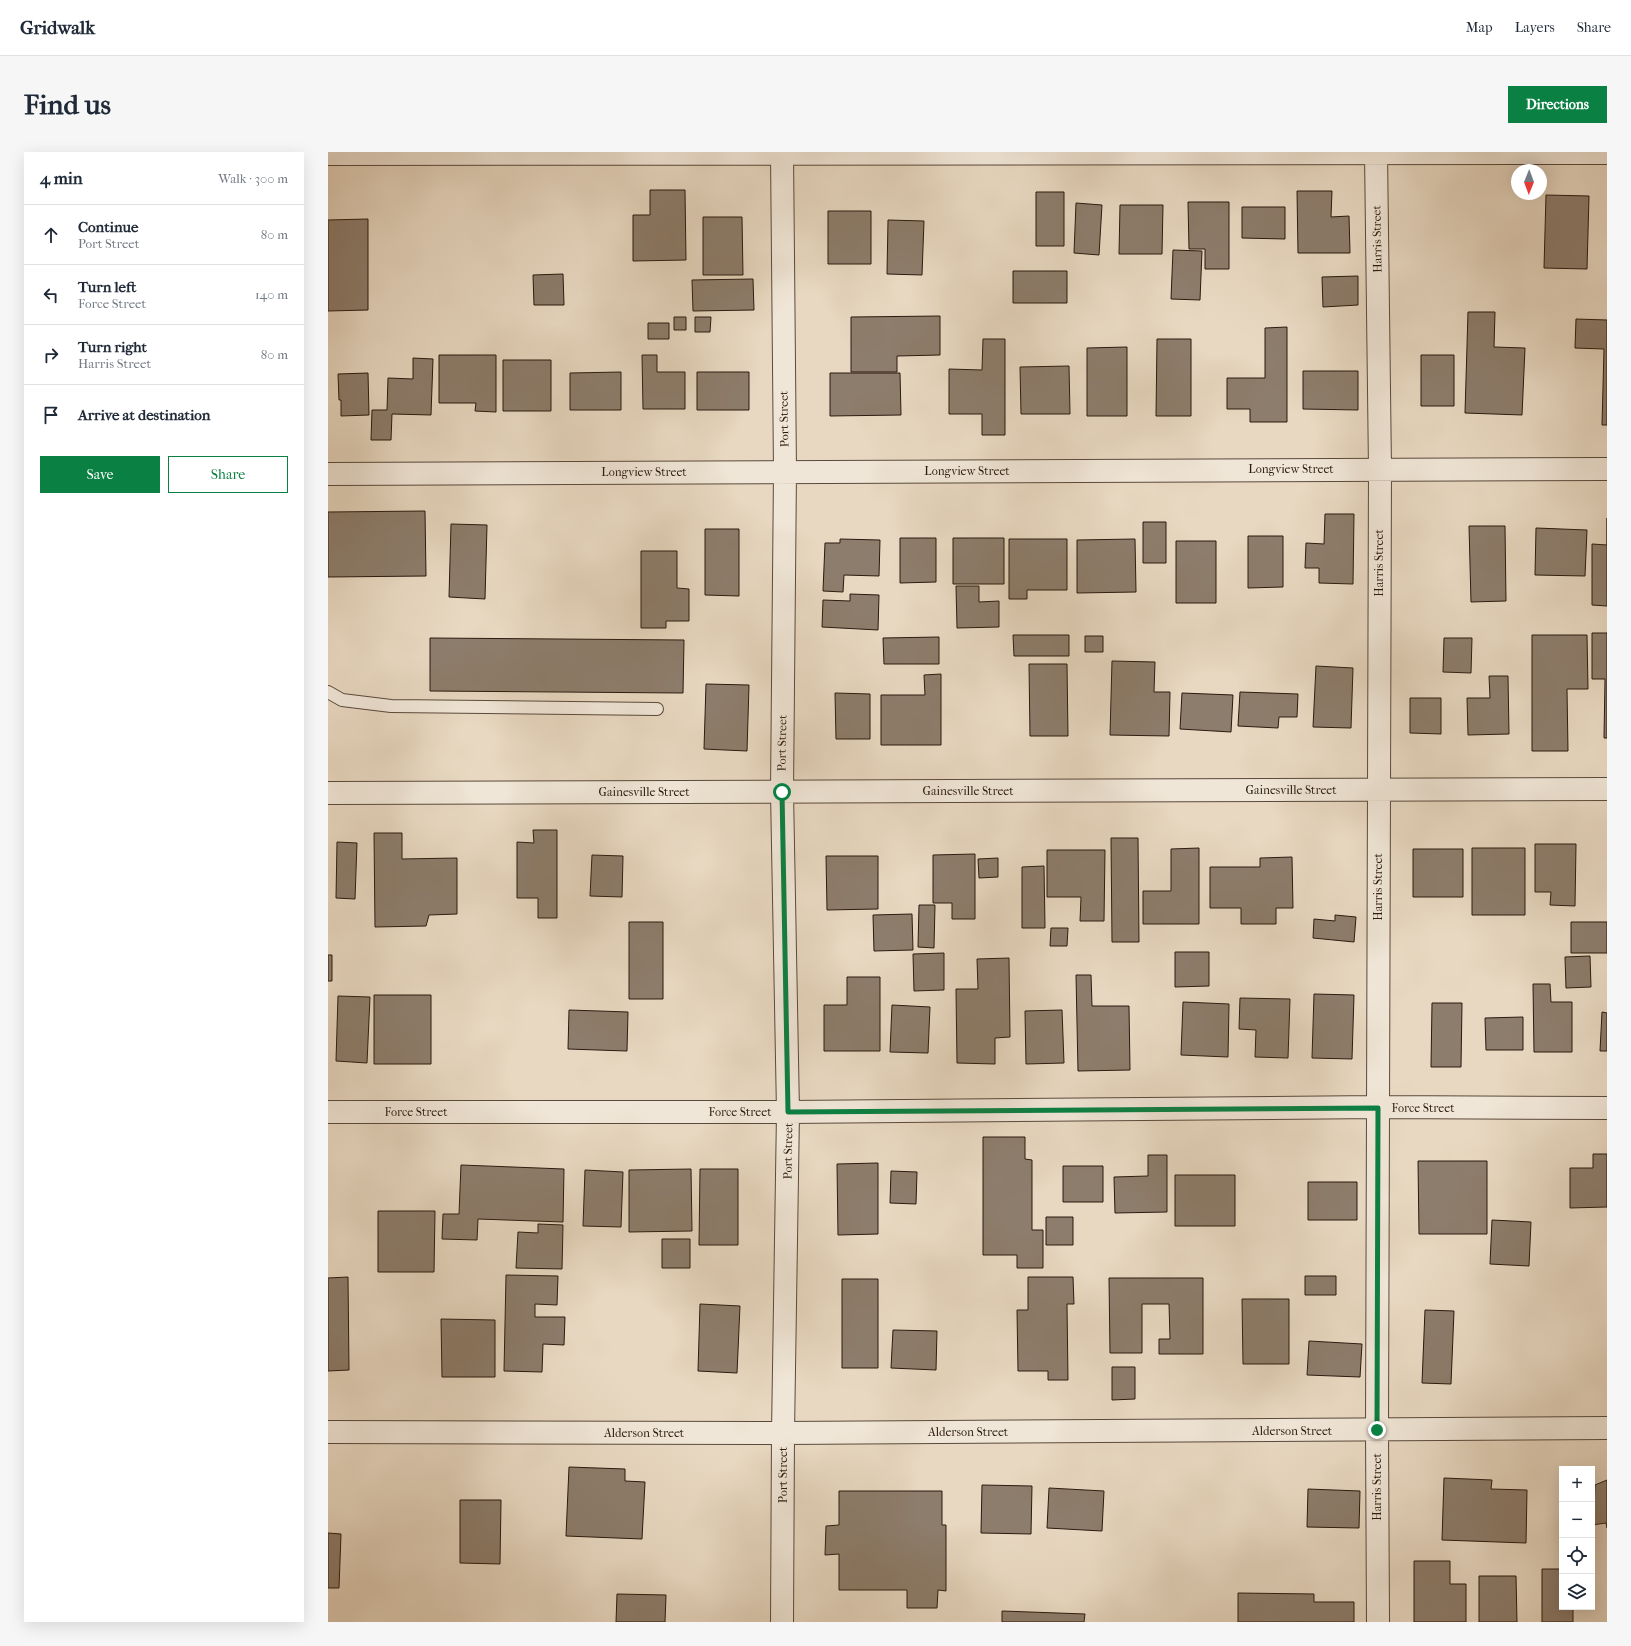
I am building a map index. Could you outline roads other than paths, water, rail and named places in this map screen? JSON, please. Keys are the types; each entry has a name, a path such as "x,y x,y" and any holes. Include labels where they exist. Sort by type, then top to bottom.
{"street":[{"path":"328,154 782,152 1607,153"},
{"name":"Port Street","path":"782,152 785,471 782,792 788,1112 783,1433 782,1622"},
{"name":"Harris Street","path":"1376,153 1380,469 1378,789 1378,1622"},
{"name":"Longview Street","path":"328,474 785,471 1607,469"},
{"name":"Gainesville Street","path":"328,793 1607,789"},
{"name":"Force Street","path":"328,1112 788,1112 1607,1108"},
{"name":"Alderson Street","path":"328,1432 783,1433 1607,1428"}],"lane":[{"path":"328,692 342,700 391,706 657,709"}]}
